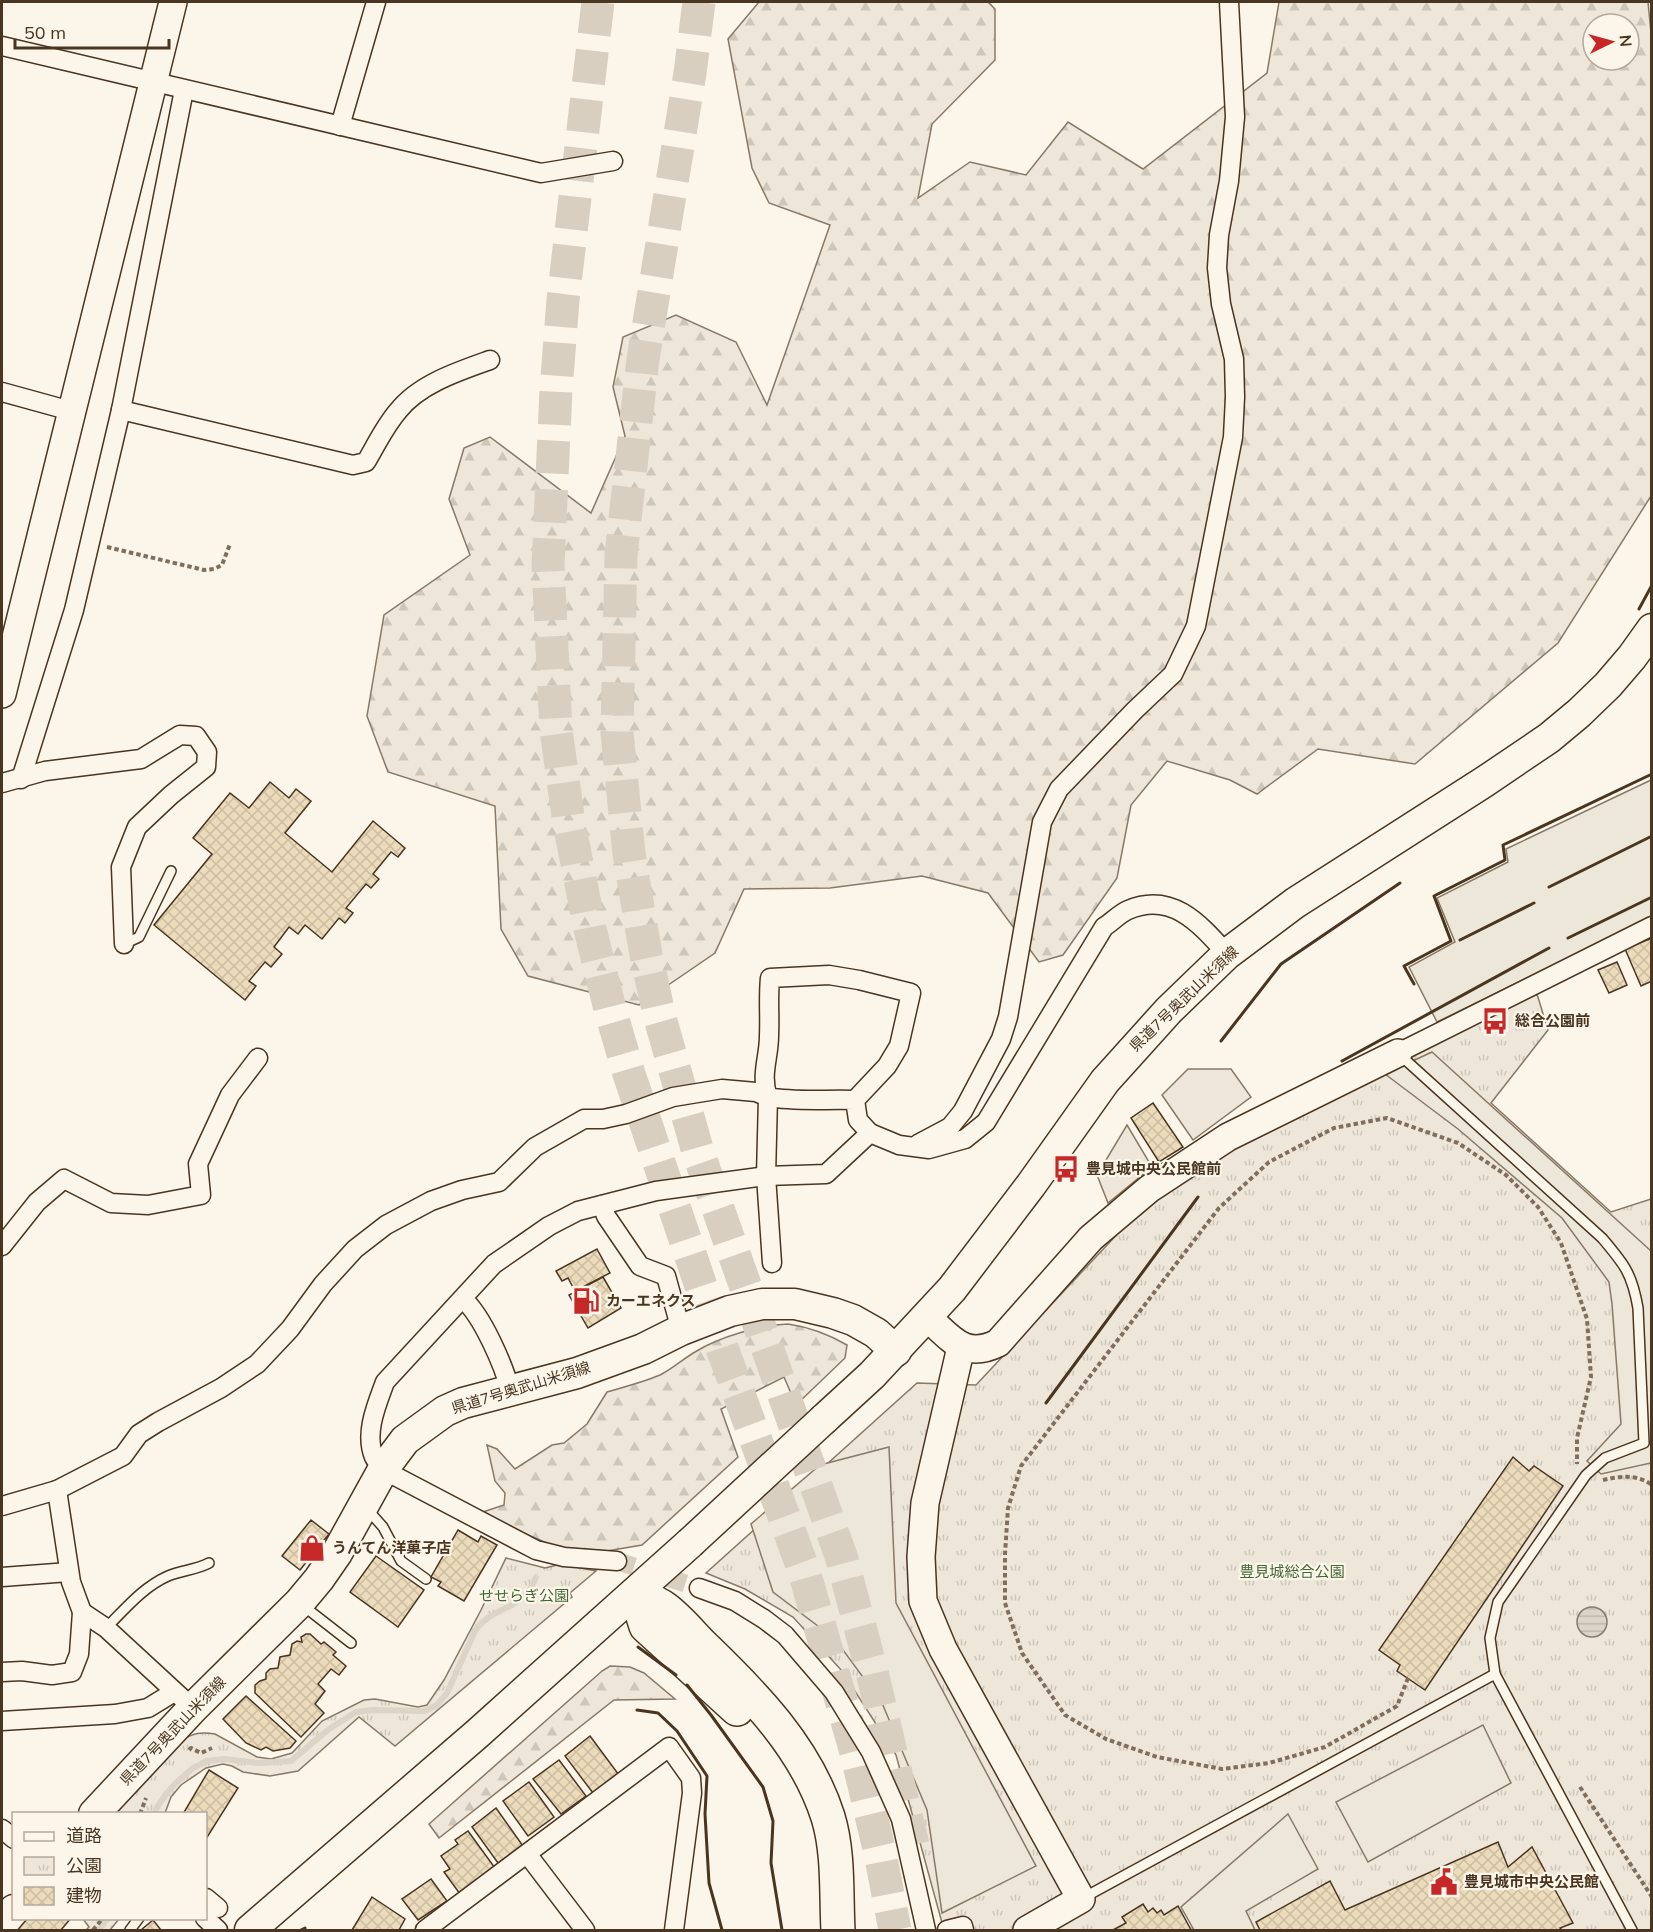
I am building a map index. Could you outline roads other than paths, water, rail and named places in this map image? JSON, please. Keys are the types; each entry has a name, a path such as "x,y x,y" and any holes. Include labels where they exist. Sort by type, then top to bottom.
{"highway":[{"path":"636,1593 646,1626 754,1725 775,1751 803,1808 813,1837 817,1866 817,1930"},
{"path":"636,1593 665,1608 749,1691 796,1752 813,1782 828,1818 834,1848 838,1930"}],"main road":[{"name":"県道7号奥武山米須線","path":"250,1930 636,1593 872,1375 927,1317 975,1260 1105,1081 1162,1017 1227,954 1296,903 1549,738 1608,685 1652,629"},
{"name":"県道7号奥武山米須線","path":"97,1812 184,1700 299,1603 337,1553 384,1468 405,1440 445,1411 463,1403 577,1373 643,1349 681,1330 745,1307 777,1303 795,1304 833,1313 853,1320 876,1333 896,1351"},
{"path":"2,1924 12,1912"}],"street":[{"path":"2,694 173,2"},
{"path":"340,126 376,2"},
{"path":"910,1147 950,1127 963,1111 1001,1039 1008,1017 1042,822 1059,789 1173,674 1196,626 1233,437 1234,359 1221,304 1217,268 1219,235 1229,181 1235,117 1229,2"},
{"path":"2,46 541,173 613,161"},
{"path":"21,779 74,610 90,543 121,410 184,90"},
{"path":"121,410 353,465 366,462 398,410 420,392 448,375 490,360"},
{"path":"2,392 71,411"},
{"path":"2,783 45,771 141,759 180,735 196,736 207,752 206,767 171,795 137,827 121,867 124,944"},
{"path":"855,1100 858,1120 870,1133 899,1145 929,1149 964,1140 986,1122 1104,927 1127,911 1155,904 1180,910 1203,927 1227,954"},
{"path":"927,1317 961,1347 978,1350 998,1343 1091,1238 1149,1189 1228,1137 1652,926"},
{"path":"2,1506 57,1490 123,1456 139,1434 221,1389 257,1364 290,1329 323,1284 355,1249 386,1225 430,1201 462,1190 499,1182 536,1147 584,1119 603,1119 626,1114 673,1097 722,1089 756,1092 768,1096 790,1100 855,1100 887,1066 899,1046 911,993 829,975 770,978 768,998 770,1036 763,1084 768,1096 766,1176 772,1263"},
{"path":"2,1246 37,1202 64,1179 111,1203 148,1205 201,1195 198,1164 230,1095 258,1058"},
{"path":"617,1561 564,1557 536,1550 395,1476 384,1468 375,1457 371,1436 376,1406 385,1382 494,1264 549,1226 578,1211 656,1191 766,1176 826,1174 870,1133"},
{"path":"602,1205 606,1216 640,1266 666,1276 681,1330"},
{"path":"464,1299 481,1321 507,1376 510,1390"},
{"path":"961,1347 926,1503 921,1557 923,1601 943,1649 1081,1899 1027,1930"},
{"path":"2,1672 22,1671 52,1675 72,1672 79,1654 82,1612 69,1572 57,1490"},
{"path":"2,1577 69,1572"},
{"path":"699,1588 735,1601 785,1635 834,1692 871,1752 901,1819 926,1930"},
{"path":"82,1612 106,1628 184,1700"},
{"path":"2,1721 115,1714 184,1700"},
{"path":"425,1930 451,1923 528,1854 669,1747 691,1778 692,1793 674,1930"},
{"path":"528,1854 585,1930"},
{"path":"210,1908 218,1930"},
{"path":"946,1930 963,1926 964,1930"}],"lane":[{"path":"124,944 139,937 171,871"},
{"path":"1398,1053 1602,1238 1624,1264 1634,1287 1638,1308 1644,1443 1605,1458 1578,1485 1498,1602 1490,1638 1495,1674 1632,1930"},
{"path":"364,1505 383,1527 402,1561 426,1579"},
{"path":"106,1628 149,1586 168,1576 201,1568 209,1563"},
{"path":"299,1603 351,1643"},
{"path":"1081,1899 1495,1674"}],"waterway":[{"path":"156,1809 176,1783 193,1768 207,1761 225,1759 259,1763 291,1761 329,1729 356,1712 425,1711 437,1705 447,1693 475,1631 490,1616 524,1597 536,1577"},
{"path":"99,1930 106,1920"}],"tunnel":[{"path":"598,2 563,300 556,390 548,565 556,730 569,823 590,929 629,1074 722,1348 804,1571 857,1756 895,1930"},
{"path":"699,2 690,73 643,359 621,555 617,733 629,854 646,955 660,1018 698,1152 842,1559 872,1672 913,1845"},
{"path":"617,1561 699,1588"}],"place":[{"name":"総合公園前","path":"1495,1021"},
{"name":"豊見城中央公民館前","path":"1066,1169"},
{"name":"カーエネクス","path":"586,1301"},
{"name":"うんてん洋菓子店","path":"312,1548"},
{"name":"豊見城市中央公民館","path":"1444,1882"}],"park label":[{"name":"豊見城総合公園","path":"1292,1572"},
{"name":"せせらぎ公園","path":"524,1596"}]}
